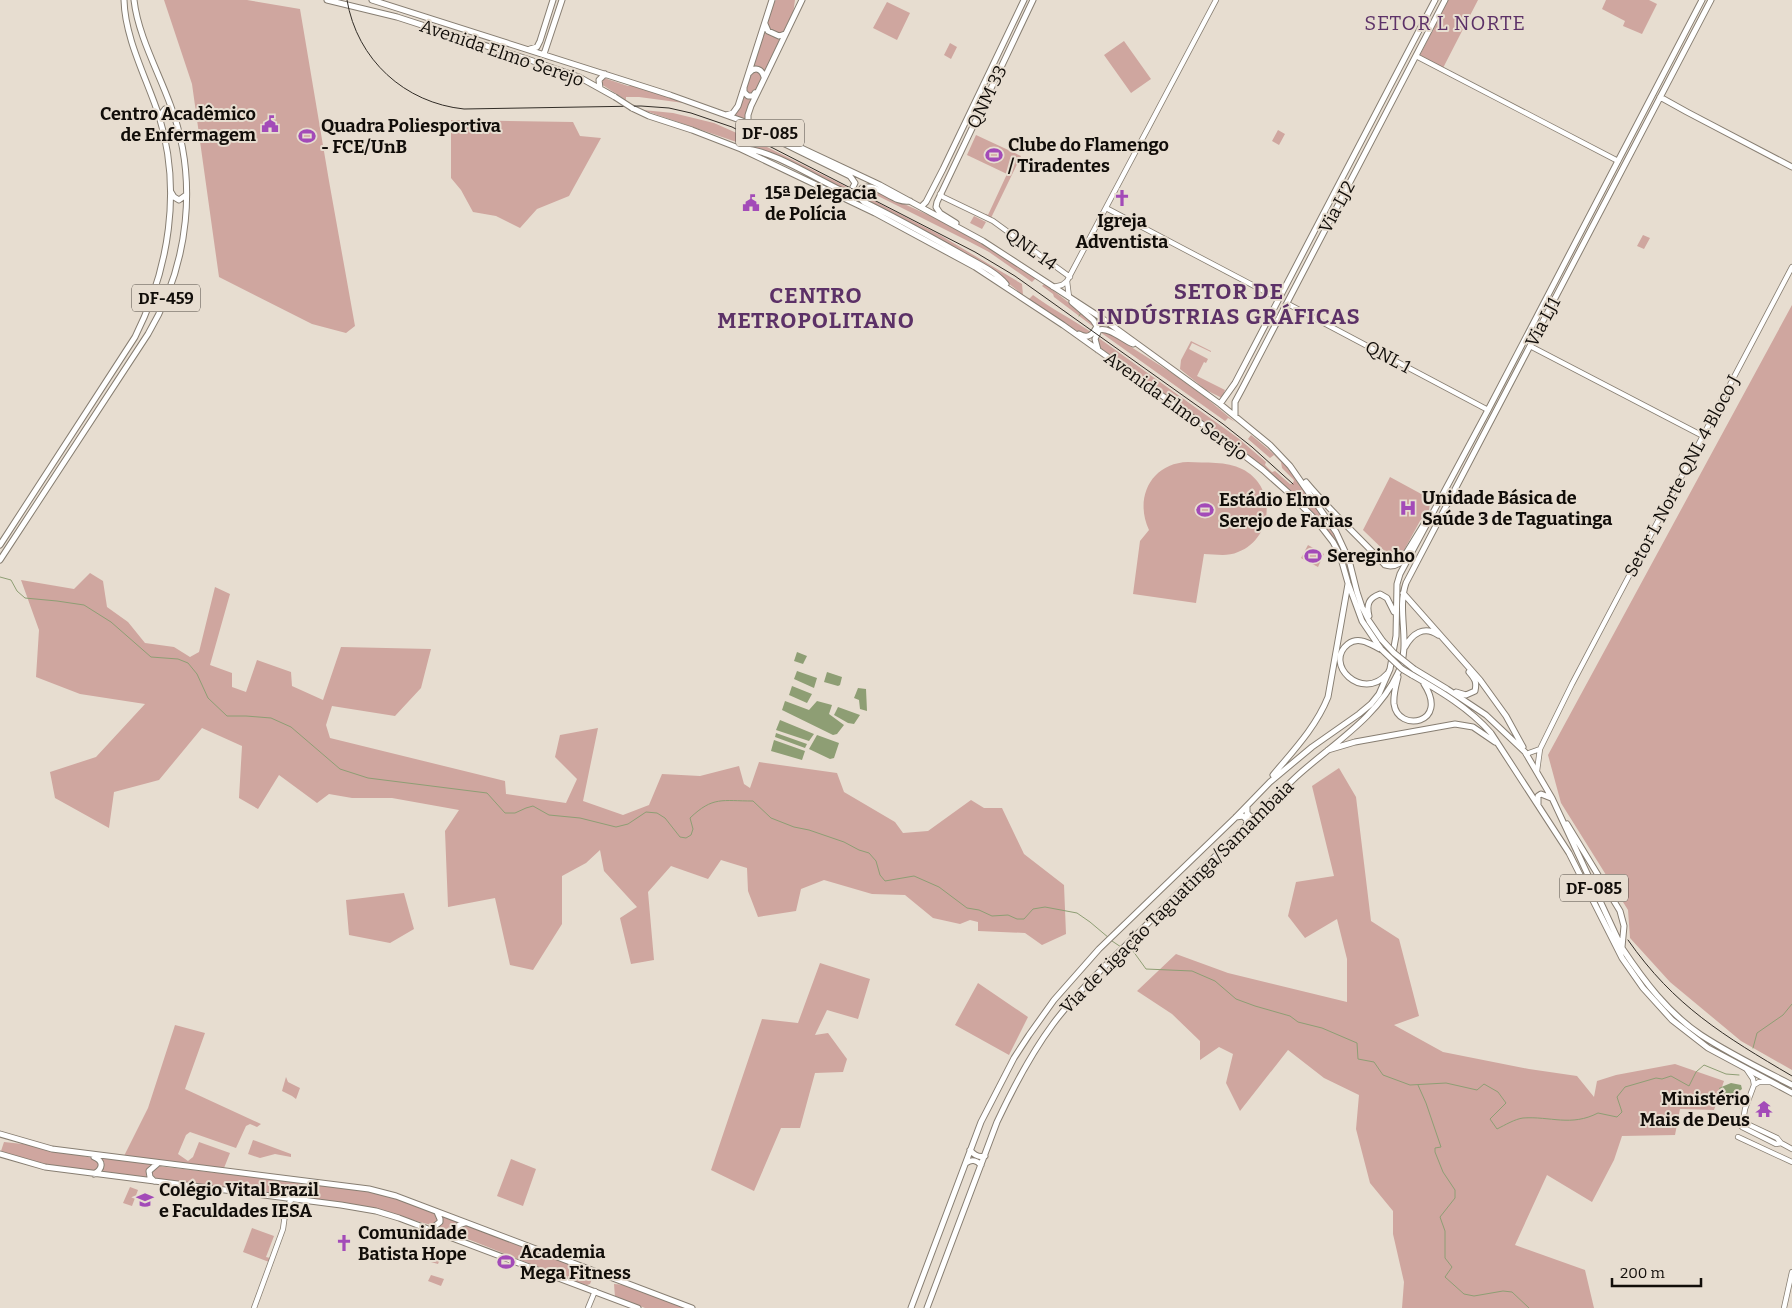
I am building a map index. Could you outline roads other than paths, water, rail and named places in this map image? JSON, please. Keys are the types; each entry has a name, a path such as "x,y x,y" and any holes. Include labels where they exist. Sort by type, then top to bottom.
{"main road":[{"name":"DF-459","path":"0,545 120,361 145,316 160,273 168,235 171,191 168,155 159,117 129,31 124,0"},
{"name":"DF-459","path":"0,560 148,334 161,310 178,266 184,233 186,194 183,156 174,112 140,28 134,0"},
{"name":"Avenida Elmo Serejo","path":"327,0 447,33 566,72 600,88 649,116 741,149 919,236 975,267 1064,325 1220,437 1263,470 1291,495 1316,520 1333,542 1340,555 1362,621 1381,649 1412,675 1472,714 1482,723 1500,746 1569,853 1622,958 1643,988 1672,1020 1708,1048 1792,1093"},
{"name":"Avenida Elmo Serejo","path":"372,0 606,74 748,123 880,185 961,229 1063,293 1220,404 1270,445 1290,466 1330,524 1349,560 1357,592 1370,621 1382,640 1394,653 1414,669 1447,688 1486,715 1526,753 1552,799 1622,948 1647,984 1688,1025 1721,1047 1792,1085"},
{"name":"Avenida Elmo Serejo","path":"382,0 398,7"},
{"path":"529,49 537,47 553,0"},
{"path":"527,59 540,59 544,54 561,0"},
{"path":"726,115 732,114 736,110 772,0"},
{"path":"748,123 748,115 764,77 802,0"},
{"path":"921,207 932,191 1024,0"},
{"name":"QNM 33","path":"940,194 1033,0"},
{"path":"1436,0 1444,2"},
{"name":"Via LJ2","path":"1220,404 1234,385 1436,0"},
{"path":"1703,0 1710,2"},
{"name":"Via LJ1","path":"1395,615 1397,584 1400,574 1502,384 1703,0"},
{"name":"Via LJ2","path":"1235,416 1235,402 1288,304 1317,244 1444,2"},
{"name":"Via LJ1","path":"1404,650 1401,606 1403,592 1425,544 1710,2"},
{"path":"1699,7 1702,7 1704,12"},
{"path":"764,23 768,31 779,36 785,34"},
{"path":"1010,49 1018,27 1016,23 1012,24"},
{"path":"447,33 450,29 449,24"},
{"path":"453,35 457,26"},
{"path":"749,72 753,69 758,69 764,77"},
{"path":"600,88 599,80 606,74"},
{"path":"744,87 745,94 749,96 753,96 758,91"},
{"path":"978,115 974,116 972,112 981,88"},
{"path":"1660,97 1792,167"},
{"path":"1382,104 1388,111"},
{"path":"159,117 165,109 174,112"},
{"path":"1379,110 1388,111"},
{"path":"965,143 966,135 972,122 970,119 966,119"},
{"path":"1636,128 1637,131 1642,132"},
{"path":"741,149 749,149 773,157 845,192 852,191 855,183 850,176 780,142 771,134"},
{"path":"1632,135 1638,139"},
{"path":"942,169 942,176 937,186 940,194 936,205 937,210 953,220 961,229"},
{"path":"911,201 898,200 870,186 862,188 859,193 859,197 864,202 972,260 998,277 1008,288"},
{"path":"171,191 174,197 179,200 183,199 186,194"},
{"path":"1310,240 1317,244"},
{"path":"1306,248 1310,248 1313,252"},
{"path":"1063,293 1094,320 1097,326 1090,336 1086,337 1064,325"},
{"path":"1267,322 1273,330"},
{"path":"1098,350 1095,339 1099,330 1102,329 1145,350"},
{"path":"1506,376 1512,380"},
{"path":"1502,384 1506,384 1508,388"},
{"path":"1290,466 1385,565 1394,566 1400,563 1422,526 1430,519 1433,522 1437,522"},
{"path":"1417,541 1422,541 1425,544"},
{"path":"1270,782 1322,713 1328,697 1348,583"},
{"path":"1403,592 1480,680 1516,732 1526,753"},
{"path":"1370,621 1367,606 1372,596 1380,594 1387,598 1395,615"},
{"name":"Via de Ligação Taguatinga/Samambaia","path":"911,1308 970,1150 992,1098 1014,1058 1054,1000 1099,949 1270,782 1312,747 1371,704 1382,689 1390,669 1396,636 1395,615"},
{"path":"1404,650 1408,642 1418,632 1430,631 1441,638 1473,676 1477,685 1475,691 1470,694 1461,694 1447,688"},
{"path":"1381,649 1360,640 1349,643 1343,649 1340,657 1345,674 1354,682 1365,685 1379,681 1390,669"},
{"name":"Via de Ligação Taguatinga/Samambaia","path":"927,1308 984,1156 1010,1093 1038,1045 1067,1006 1110,961 1246,826 1326,751 1374,710 1390,690 1400,670 1404,650"},
{"path":"1400,670 1394,703 1395,710 1404,719 1409,721 1420,720 1429,714 1432,709 1432,698 1422,681"},
{"path":"1326,751 1356,742 1455,724 1473,727 1500,746"},
{"path":"1538,806 1538,796 1540,794 1552,799 1620,911 1624,926 1622,948"},
{"path":"1247,806 1247,813 1251,817 1257,816"},
{"path":"1236,817 1243,816 1247,820 1246,826"},
{"path":"0,1134 52,1150 369,1189 396,1196 692,1308"},
{"path":"970,1150 975,1155 984,1156"},
{"path":"0,1154 39,1166 366,1209 458,1240 638,1308"},
{"path":"92,1155 100,1160 101,1165 100,1170 94,1174"},
{"path":"966,1163 973,1160 981,1166"},
{"path":"156,1182 150,1177 149,1171 158,1163"},
{"path":"430,1230 440,1222 437,1212"},
{"path":"458,1240 455,1230 466,1222"}],"street":[{"path":"1053,287 1060,286 1068,279 1216,0"},
{"path":"1416,56 1618,161"},
{"name":"QNL 14","path":"940,194 943,198 993,221 1068,279"},
{"path":"1106,208 1279,299"},
{"name":"Setor L Norte QNL 4 Bloco J","path":"1537,772 1540,750 1572,684 1792,267"},
{"path":"1068,279 1069,297"},
{"name":"QNL 1","path":"1288,304 1488,410"},
{"path":"1530,346 1702,436"},
{"path":"1526,753 1540,750"},
{"path":"1747,1070 1753,1078 1754,1085 1745,1108 1742,1124 1777,1138 1781,1143 1792,1149"},
{"path":"1754,1085 1759,1082 1770,1082"},
{"path":"1738,1137 1792,1162"},
{"path":"282,1198 286,1207"},
{"path":"254,1308 283,1229 286,1207 292,1199"},
{"path":"1784,1308 1792,1272"},
{"path":"588,1308 594,1291"}],"waterway":[{"path":"0,577 11,580 17,591 25,598 84,605 111,622 151,657 178,659 188,663 197,674 208,698 227,716 271,718 291,727 340,769 368,778 487,793 505,813 515,813 533,806 549,815 580,818 616,827 628,824 646,812 657,813 665,818 680,837 686,838 691,835 693,829 690,818 705,806 718,801 753,801 771,818 844,842 869,853 876,861 880,875 885,881 914,876 939,887 967,908 979,910 992,916 1008,915 1017,919 1024,919 1033,909 1045,907 1077,913 1109,938"},
{"path":"1112,941 1121,947"},
{"path":"1125,948 1133,951 1146,969 1192,971 1215,981 1236,999 1290,1016 1298,1022 1322,1028 1357,1043 1358,1059 1374,1062 1383,1075 1410,1085 1446,1083 1477,1090 1484,1084 1498,1092 1506,1103 1490,1119 1497,1129 1523,1118 1570,1120 1598,1113 1617,1117 1622,1112 1617,1097 1625,1087 1656,1078 1662,1079 1671,1076 1689,1086 1696,1072 1704,1065 1726,1074 1739,1075"},
{"path":"1753,1048 1757,1033 1783,1015 1792,1004"},
{"path":"1418,1085 1441,1147 1435,1148 1435,1152 1443,1172 1455,1190 1455,1198 1440,1217 1445,1231 1445,1258 1452,1267 1445,1277 1464,1294 1474,1296 1503,1291 1512,1292 1529,1308"}],"railway":[{"path":"347,0 352,22 361,41 387,75 404,88 422,98 442,105 464,109 641,106 669,108 691,113 732,127 975,252 1015,276 1223,424 1293,484"},
{"path":"1628,940 1663,983 1702,1018 1722,1033 1792,1076"}],"place":[{"name":"Centro Acadêmico de Enfermagem","path":"270,124"},
{"name":"Quadra Poliesportiva - FCE/UnB","path":"307,136"},
{"name":"Clube do Flamengo / Tiradentes","path":"994,155"},
{"name":"Igreja Adventista","path":"1122,198"},
{"name":"15ª Delegacia de Polícia","path":"751,203"},
{"name":"Unidade Básica de Saúde 3 de Taguatinga","path":"1408,508"},
{"name":"Estádio Elmo Serejo de Farias","path":"1205,510"},
{"name":"Sereginho","path":"1313,556"},
{"name":"Ministério Mais de Deus","path":"1764,1109"},
{"name":"Colégio Vital Brazil e Faculdades IESA","path":"145,1200"},
{"name":"Comunidade Batista Hope","path":"344,1243"},
{"name":"Academia Mega Fitness","path":"506,1262"}],"district":[{"name":"SETOR L NORTE","path":"1445,23"},
{"name":"SETOR DE INDÚSTRIAS GRÁFICAS","path":"1229,304"},
{"name":"CENTRO METROPOLITANO","path":"816,308"}]}
